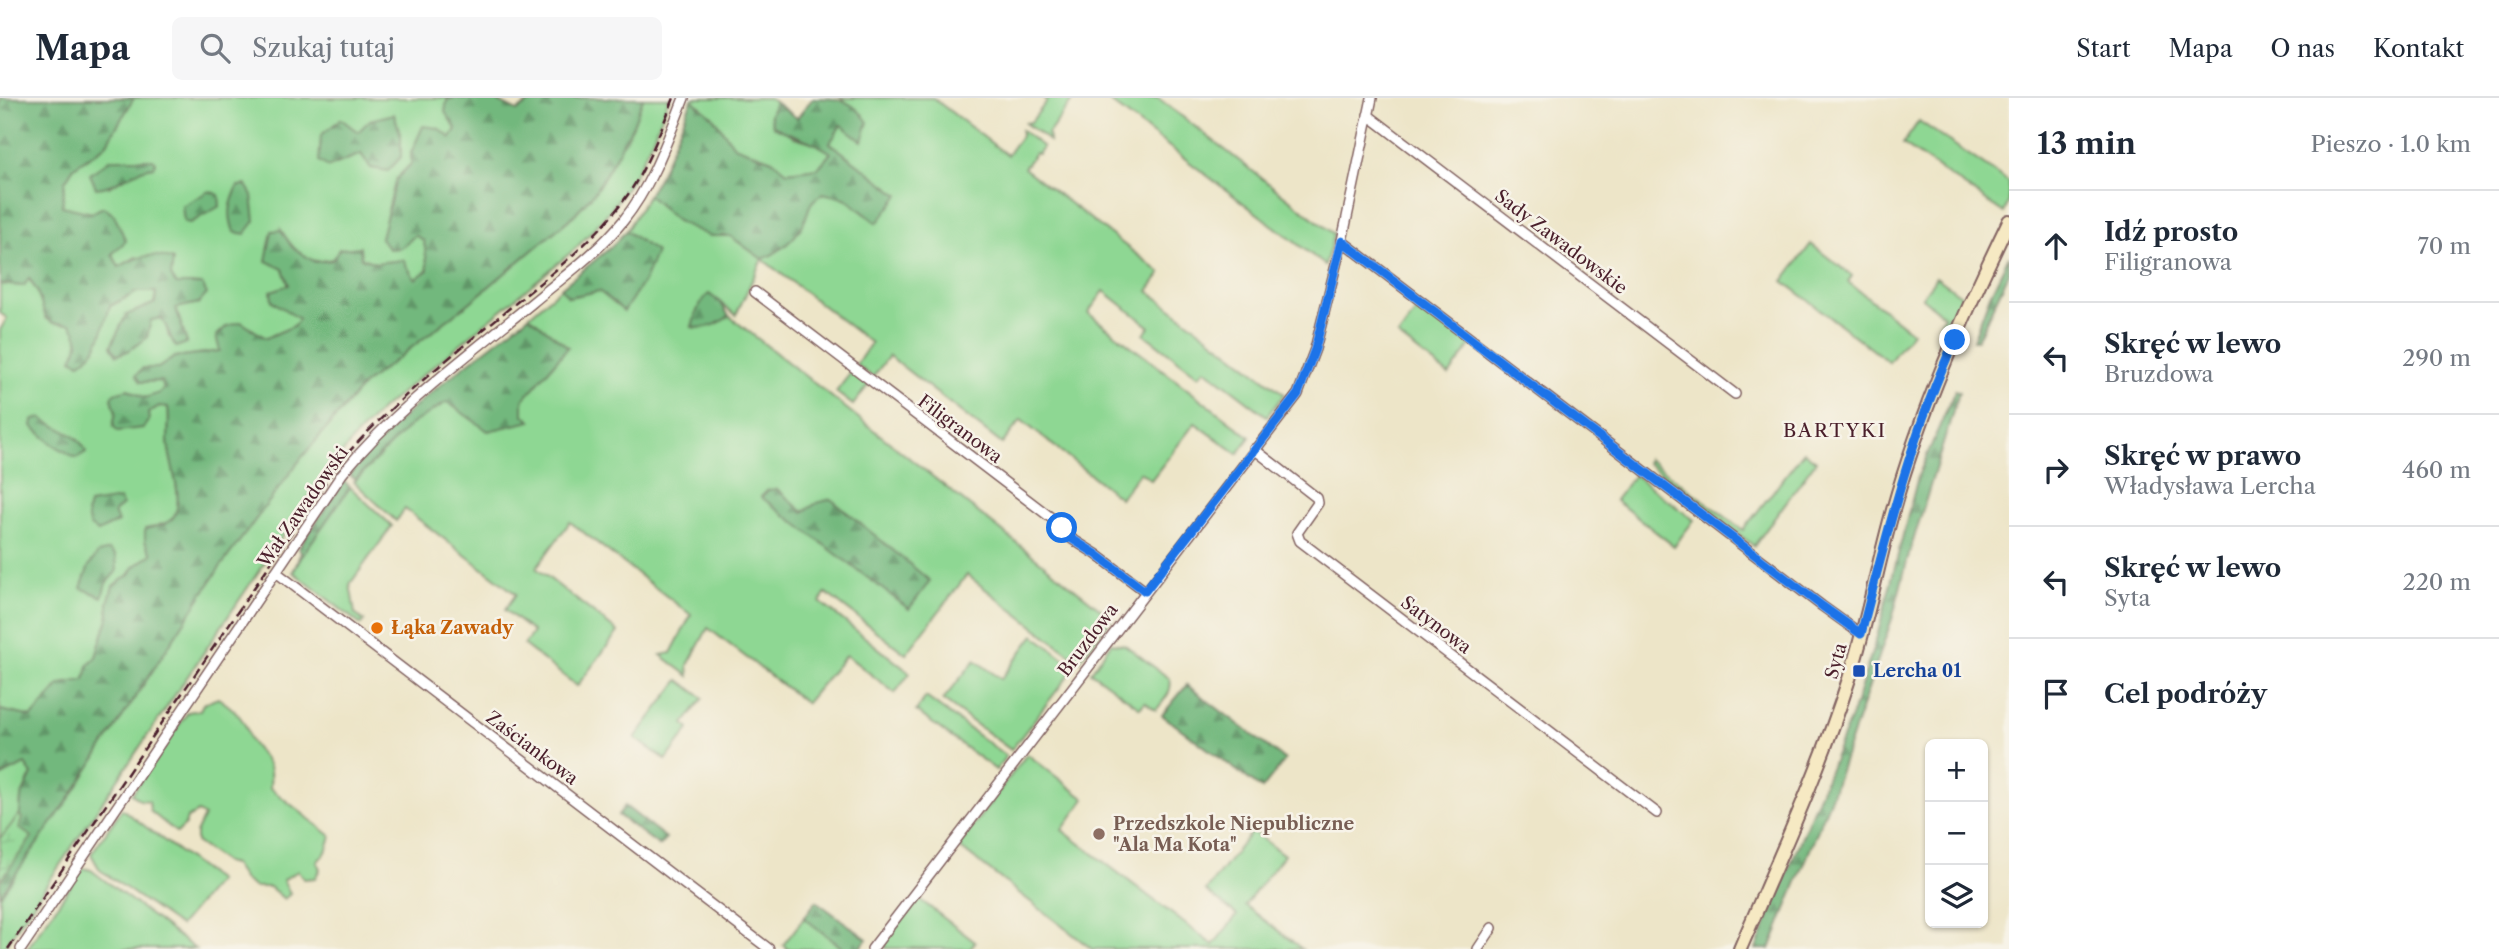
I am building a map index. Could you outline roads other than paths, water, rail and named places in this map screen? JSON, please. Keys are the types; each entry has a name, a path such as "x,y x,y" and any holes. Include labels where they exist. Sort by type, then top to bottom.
{"street":[{"name":"Wał Zawadowski","path":"21,949 342,474 385,426 573,270 612,234 635,205 649,180 684,98"},
{"name":"Bruzdowa","path":"872,949 1298,394 1315,349 1342,241 1372,98"},
{"name":"Sady Zawadowskie","path":"1368,115 1735,394"},
{"name":"Syta","path":"1740,949 1811,785 1849,680 1892,511 1942,367 2009,221"},
{"path":"1342,241 1861,634"},
{"name":"Filigranowa","path":"755,292 1058,523 1072,539 1145,591"},
{"name":"Satynowa","path":"1254,449 1317,498 1318,503 1297,533 1300,541 1657,813"},
{"name":"Zaściankowa","path":"276,572 561,794 769,949"},
{"path":"1478,949 1492,928"}],"railway":[{"path":"8,949 339,463 402,399 563,263 606,222 631,190 674,98"}],"place":[{"name":"Łąka Zawady","path":"377,628"},
{"name":"Lercha 01","path":"1859,671"},
{"name":"Przedszkole Niepubliczne \"Ala Ma Kota\"","path":"1099,834"}],"district":[{"name":"BARTYKI","path":"1835,430"}]}
